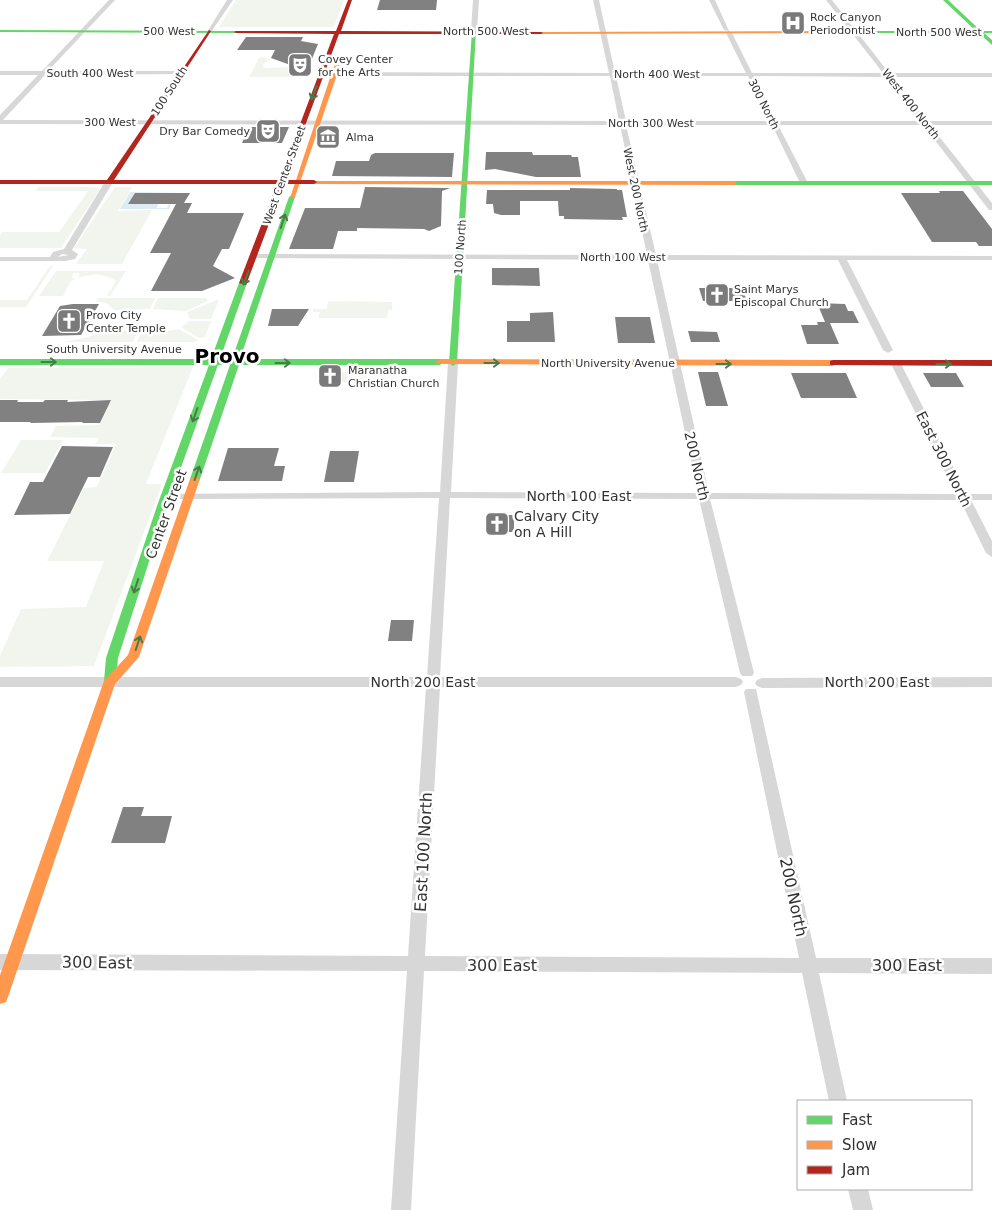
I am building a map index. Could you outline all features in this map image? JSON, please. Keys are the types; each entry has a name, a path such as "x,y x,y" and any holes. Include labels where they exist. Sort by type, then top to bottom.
{"main road":[{"name":"West Center Street","path":"229,349 254,256 282,181 334,74 350,0"},
{"name":"West Center Street","path":"229,349 271,256 297,182 322,74 359,0"},
{"path":"945,0 992,43"},
{"name":"500 West","path":"0,31 343,31"},
{"name":"100 South","path":"109,182 208,31"},
{"name":"North 500 West","path":"343,31 992,32"},
{"name":"100 North","path":"453,363 474,31"},
{"path":"0,182 634,182 802,179 992,183"},
{"path":"204,349 254,349"},
{"name":"Center Street","path":"0,997 6,962 110,682 111,662 166,496 229,349"},
{"name":"Center Street","path":"110,682 133,657 188,496 229,349"},
{"path":"440,350 469,350"},
{"name":"North University Avenue","path":"659,350 677,350"},
{"path":"876,350 902,351"},
{"path":"964,351 992,352"},
{"name":"South University Avenue","path":"0,362 224,363"},
{"name":"North University Avenue","path":"224,363 992,363"}],"street":[{"path":"0,120 112,0"},
{"name":"100 South","path":"208,31 230,0"},
{"name":"100 North","path":"474,31 476,0"},
{"path":"596,0 623,123"},
{"name":"300 North","path":"712,0 802,179"},
{"name":"West 400 North","path":"829,0 992,208"},
{"name":"South 400 West","path":"0,73 181,73"},
{"name":"North 400 West","path":"322,74 992,75"},
{"name":"300 West","path":"0,120 310,122"},
{"name":"North 300 West","path":"310,122 992,123"},
{"name":"West 200 North","path":"623,123 651,257"},
{"path":"0,259 61,254 90,215 109,182"},
{"path":"0,252 61,254"},
{"name":"North 100 West","path":"254,256 992,258"},
{"name":"200 North","path":"651,257 677,350 675,364 704,496 747,673"},
{"path":"841,257 888,350"},
{"name":"100 North","path":"446,495 453,363"},
{"name":"East 300 North","path":"896,364 992,553"},
{"name":"East 100 North","path":"401,1210 446,495"},
{"name":"North 100 East","path":"166,496 992,497"},
{"path":"747,673 759,678 756,687 744,690 736,682 737,678 747,673"},
{"name":"North 200 East","path":"3,682 736,682"},
{"name":"North 200 East","path":"756,687 992,682"},
{"name":"200 North","path":"756,687 809,965 838,1100"},
{"name":"300 East","path":"6,962 992,966"},
{"path":"858,1190 863,1210"}],"shaded area":[{"path":"236,0 344,0 334,27 219,27"},
{"path":"262,57 270,60 264,63 263,66 266,68 290,67 308,74 307,77 249,77 259,58"},
{"path":"38,187 97,187 100,189 61,248 0,248 0,235 3,232 59,232 88,191 35,191"},
{"path":"115,187 132,187 118,211 152,210 122,264 76,264 87,249 74,248"},
{"path":"130,192 183,192 135,193 128,204 158,204 157,208 167,208 171,204 169,209 120,209"},
{"path":"50,266 53,266 26,307 0,307 0,300 27,300"},
{"path":"56,271 126,271 110,296 107,296 116,281 107,276 98,275 78,278 80,273 74,273 71,278 76,279 71,281 63,296 39,296"},
{"path":"98,298 155,298 150,309 114,310 108,304 96,301"},
{"path":"158,298 206,298 208,301 186,311 153,309"},
{"path":"219,300 211,319 190,319 187,312"},
{"path":"328,301 392,302 392,310 388,310 387,318 318,318 320,312 313,312 313,309 327,309"},
{"path":"190,321 211,321 205,337 199,338 181,327"},
{"path":"179,329 198,340 196,342 137,342 142,331"},
{"path":"104,330 138,331 133,342 63,342 88,337"},
{"path":"193,367 146,484 162,484 94,666 0,667 0,656 21,609 86,607 104,561 47,561 84,488 97,487 116,444 95,444 99,438 50,437 56,426 100,425 111,400 0,399 0,379 8,368"},
{"path":"339,372 368,373 367,382 337,382"},
{"path":"21,440 63,440 45,473 1,473"}],"building":[{"path":"380,0 437,0 436,10 377,10"},
{"path":"246,37 303,37 301,41 318,44 307,71 271,58 275,50 237,50"},
{"path":"249,127 289,127 282,143 242,143"},
{"path":"486,152 532,152 533,155 571,155 572,157 578,157 581,177 536,177 495,169 485,170"},
{"path":"375,153 454,153 452,177 332,176 336,161 369,161 371,155"},
{"path":"365,187 450,188 442,191 441,226 429,231 424,229 357,228 357,231 338,231 333,249 289,249 305,208 360,208"},
{"path":"570,188 622,190 627,217 622,217 623,220 564,219 564,216 559,216 558,201 520,201 520,215 494,213 493,204 486,204 487,190 570,190"},
{"path":"939,191 963,191 992,229 992,246 979,246 976,242 932,242 901,193 940,193"},
{"path":"135,193 190,193 184,203 192,203 187,213 244,213 229,249 222,249 213,266 235,278 202,291 151,291 171,253 150,253 176,204 128,204"},
{"path":"492,268 539,268 540,286 492,285"},
{"name":"Saint Marys Episcopal Church","path":"699,288 742,288 747,301 703,301"},
{"path":"817,303 845,304 848,311 853,311 859,323 830,323 839,344 807,344 801,325 818,325 817,322 825,322"},
{"name":"Provo City Center Temple","path":"99,304 81,335 42,336 60,306"},
{"path":"272,309 309,309 298,326 268,326"},
{"path":"553,312 555,342 507,342 507,321 530,321 530,313"},
{"path":"615,317 650,317 655,343 618,343"},
{"path":"688,331 717,332 720,342 691,342"},
{"path":"698,372 718,372 728,406 706,406"},
{"path":"791,373 846,373 857,398 801,398"},
{"path":"923,373 956,373 964,387 931,387"},
{"path":"0,400 43,402 45,400 68,400 67,402 111,400 100,423 30,423 0,422"},
{"path":"62,446 113,447 100,477 88,477 70,514 14,515 30,482 43,482"},
{"path":"228,448 279,448 274,466 285,466 282,481 218,481"},
{"path":"330,451 359,451 354,482 324,482"},
{"name":"Calvary City on A Hill","path":"486,515 514,515 514,532 486,532"},
{"path":"391,620 414,620 412,641 388,641"},
{"path":"123,807 144,807 141,816 172,816 165,843 111,843"}],"traffic: fast":[{"path":"945,0 992,43"},
{"path":"0,31 236,32"},
{"path":"453,363 474,31"},
{"path":"846,32 992,32"},
{"path":"734,183 992,183"},
{"path":"195,479 292,197"},
{"path":"110,681 112,658 162,506 243,283"},
{"path":"0,362 440,362"}],"traffic: slow":[{"path":"541,33 846,32"},
{"path":"292,197 337,66"},
{"path":"314,182 734,183"},
{"path":"440,362 833,363"},
{"path":"110,682 133,657 195,479"},
{"path":"0,997 110,681"}],"traffic: jam":[{"path":"338,31 350,0"},
{"path":"109,182 209,31"},
{"path":"243,283 338,31"},
{"path":"236,32 541,33"},
{"path":"0,182 314,182"},
{"path":"833,363 992,363"}],"place":[{"name":"Rock Canyon Periodontist","path":"793,23"},
{"name":"Covey Center for the Arts","path":"300,65"},
{"name":"Dry Bar Comedy","path":"268,131"},
{"name":"Alma","path":"328,137"},
{"name":"Saint Marys Episcopal Church","path":"717,295"},
{"name":"Provo City Center Temple","path":"69,321"},
{"name":"Maranatha Christian Church","path":"330,376"},
{"name":"Calvary City on A Hill","path":"497,524"}],"district":[{"name":"Provo","path":"227,356"}]}
